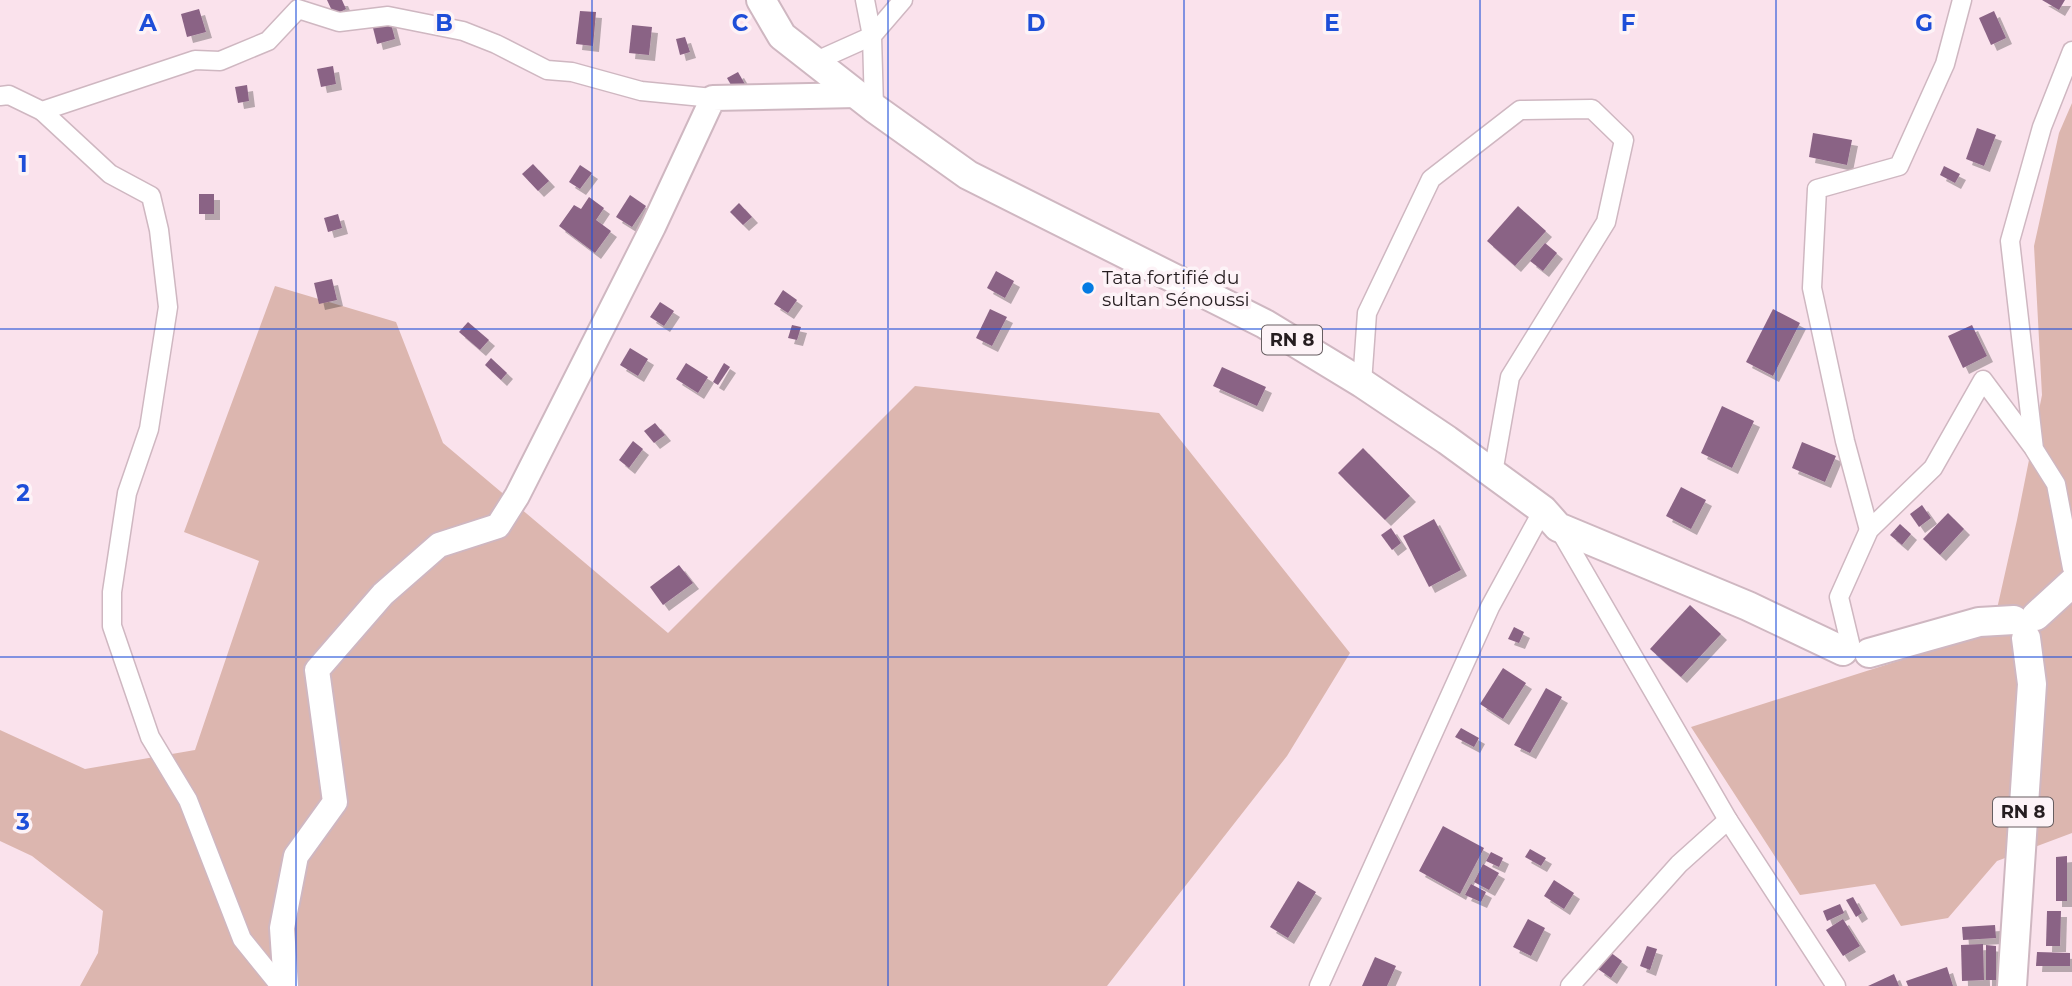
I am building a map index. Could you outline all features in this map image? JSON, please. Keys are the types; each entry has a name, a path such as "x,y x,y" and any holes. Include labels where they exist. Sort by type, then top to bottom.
{"main road":[{"name":"RN 8","path":"761,0 782,36 865,102 968,175 1265,324 1362,383 1493,473 1550,519 1748,606 1854,649"},
{"path":"1854,649 1979,622 2025,625 2072,583"},
{"name":"RN 8","path":"2012,986 2032,684 2025,625"}],"street":[{"path":"42,111 195,60 220,61 268,41 298,9 339,22 388,16 463,31 547,70 572,72 641,91 713,98 865,102 872,36 865,0"},
{"path":"814,62 872,36 903,0"},
{"path":"1868,530 1845,440 1812,288 1817,189 1899,166 1945,64 1962,0"},
{"path":"2034,449 2010,241 2042,127 2072,51"},
{"path":"0,96 9,95 42,111 110,174 151,195 159,230 168,307 150,420 127,493 112,592 112,626 150,737 188,800 242,939 280,986"},
{"path":"286,986 282,928 296,856 335,802 317,670 383,594 439,545 498,526 517,496 628,276 713,98"},
{"path":"1362,383 1367,313 1431,180 1520,110 1592,109 1624,140 1606,222 1510,377 1493,473"},
{"path":"1854,649 1839,597 1868,530 1933,468 1983,380 2034,449 2056,484 2072,568"},
{"path":"1319,986 1490,607 1550,519 1728,820 1836,986"},
{"path":"1570,986 1679,864 1728,820"}],"shaded area":[{"path":"2072,103 2072,833 1997,861 1948,918 1901,926 1875,884 1800,895 1691,727 1992,631 2042,395 2034,246 2059,133"},
{"path":"275,286 396,322 443,443 668,633 915,386 1159,413 1350,653 1287,756 1107,986 80,986 98,953 103,911 32,856 0,841 0,730 85,769 195,750 259,561 184,532"}],"building":[{"path":"327,0 342,0 346,9 334,15"},
{"path":"2042,0 2065,0 2059,10"},
{"path":"199,9 206,32 187,37 181,14"},
{"path":"580,11 596,12 593,46 576,44"},
{"path":"1994,11 2006,38 1991,45 1979,18"},
{"path":"390,20 395,39 377,44 372,24"},
{"path":"632,25 652,27 649,55 629,53"},
{"path":"685,37 690,52 680,55 676,39"},
{"path":"333,66 336,84 321,87 317,69"},
{"path":"738,72 746,86 735,92 727,78"},
{"path":"247,85 249,101 238,103 235,87"},
{"path":"1977,128 1996,135 1984,166 1966,159"},
{"path":"1813,133 1852,140 1847,165 1809,157"},
{"path":"533,164 549,181 538,191 522,174"},
{"path":"580,165 592,173 580,189 569,182"},
{"path":"1944,166 1960,174 1955,183 1940,175"},
{"path":"199,194 214,194 214,214 199,214"},
{"path":"630,195 646,206 632,227 616,217"},
{"path":"589,197 604,208 596,220 611,231 595,253 559,226 574,205 581,209"},
{"path":"739,203 752,217 743,225 730,212"},
{"path":"1518,206 1546,231 1515,266 1487,241"},
{"path":"338,214 342,228 328,232 324,218"},
{"path":"1545,243 1557,253 1543,271 1530,261"},
{"path":"996,271 1014,281 1005,298 987,288"},
{"path":"332,279 337,300 319,304 314,283"},
{"path":"783,290 797,300 788,313 774,304"},
{"path":"660,302 674,311 664,326 650,317"},
{"path":"990,309 1007,317 992,346 976,338"},
{"path":"1773,309 1800,323 1773,376 1746,362"},
{"path":"468,322 489,340 480,350 459,332"},
{"path":"792,325 801,327 797,340 788,338"},
{"path":"1972,325 1987,356 1963,368 1948,336"},
{"path":"630,348 648,359 638,376 620,365"},
{"path":"491,358 507,373 501,380 485,365"},
{"path":"686,363 708,377 698,393 676,379"},
{"path":"724,363 730,367 718,385 713,382"},
{"path":"1222,367 1266,387 1257,406 1213,386"},
{"path":"1722,406 1754,421 1732,468 1701,453"},
{"path":"655,423 665,435 654,443 644,431"},
{"path":"633,441 643,449 629,468 619,460"},
{"path":"1802,442 1836,456 1825,482 1792,468"},
{"path":"1363,448 1410,496 1385,520 1338,473"},
{"path":"1681,487 1706,500 1691,529 1666,516"},
{"path":"1922,505 1931,518 1919,527 1910,514"},
{"path":"1948,513 1964,529 1940,555 1923,539"},
{"path":"1434,519 1461,570 1429,587 1403,536"},
{"path":"1900,524 1911,534 1902,545 1890,535"},
{"path":"1391,528 1401,543 1392,550 1381,535"},
{"path":"679,565 693,583 663,605 650,587"},
{"path":"1690,605 1721,634 1681,677 1650,649"},
{"path":"1514,627 1524,632 1519,643 1508,639"},
{"path":"1503,668 1526,683 1503,719 1480,704"},
{"path":"1546,688 1562,697 1530,753 1514,745"},
{"path":"1461,728 1479,738 1474,747 1455,737"},
{"path":"1443,826 1484,848 1460,894 1419,871"},
{"path":"1530,849 1546,858 1541,866 1525,857"},
{"path":"1491,852 1503,858 1499,867 1486,861"},
{"path":"2067,856 2067,901 2056,901 2056,857"},
{"path":"1483,864 1499,873 1489,890 1474,882"},
{"path":"1554,880 1574,893 1564,909 1544,896"},
{"path":"1298,881 1316,892 1288,938 1270,927"},
{"path":"1471,884 1486,892 1481,902 1465,895"},
{"path":"1853,897 1862,913 1856,917 1846,900"},
{"path":"1840,904 1844,913 1827,921 1823,911"},
{"path":"2047,911 2061,911 2060,946 2046,946"},
{"path":"1528,919 1545,928 1531,956 1513,947"},
{"path":"1843,919 1860,946 1843,956 1826,930"},
{"path":"1995,925 1996,938 1963,940 1962,927"},
{"path":"1983,944 1984,980 1962,981 1961,945"},
{"path":"1986,945 1996,946 1996,980 1986,980"},
{"path":"1647,946 1657,949 1650,970 1640,966"},
{"path":"1610,952 1622,961 1611,978 1598,969"},
{"path":"2037,952 2070,953 2070,966 2036,966"},
{"path":"1375,957 1396,966 1387,986 1362,986"},
{"path":"1947,967 1953,986 1908,986 1906,981"},
{"path":"1894,974 1899,986 1868,986"}],"place":[{"name":"Tata fortifié du sultan Sénoussi","path":"1088,288"}]}
